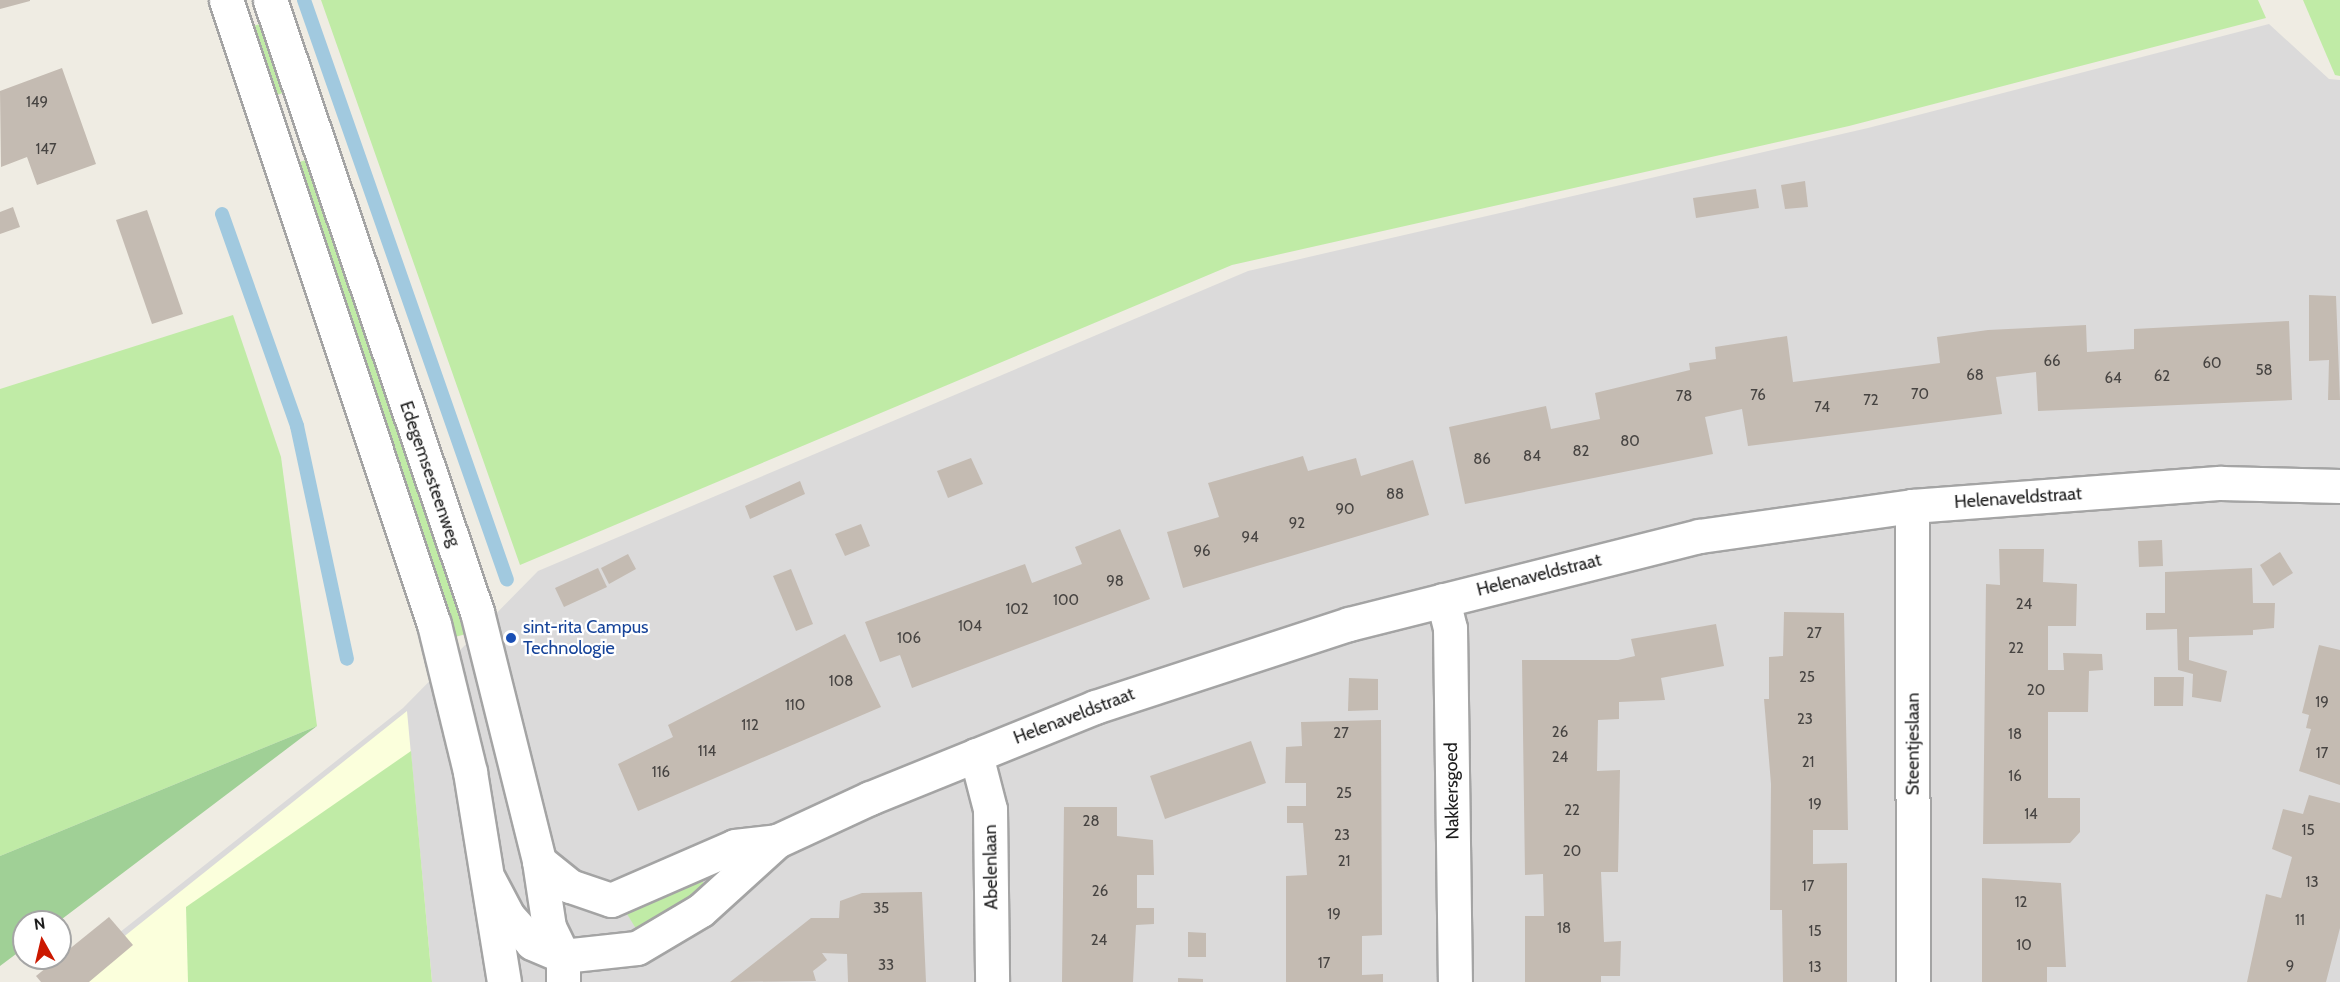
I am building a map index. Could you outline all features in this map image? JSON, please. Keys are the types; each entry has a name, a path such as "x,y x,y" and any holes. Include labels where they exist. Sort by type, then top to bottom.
{"street":[{"path":"226,0 410,544 453,702 489,880 504,982"},
{"name":"Edegemsesteenweg","path":"270,0 477,612 539,861 549,927 563,969"},
{"name":"Helenaveldstraat","path":"539,861 570,886 611,900 735,846 777,842 976,755 1214,665 1443,600 1699,536 1912,506 2221,483 2340,486"},
{"name":"Steentjeslaan","path":"1912,506 1913,982"},
{"name":"Nakkersgoed","path":"1443,600 1450,637 1455,982"},
{"path":"453,702 495,686"},
{"name":"Abelenlaan","path":"976,755 990,809 992,982"},
{"name":"Helenaveldstraat","path":"563,969 637,948 701,910 777,842"},
{"path":"489,880 508,916 532,943 563,969"}],"shaded area":[{"path":"2269,24 2329,79 2340,80 2340,982 57,982 403,708 538,571 1248,271 1868,128"},
{"path":"407,711 432,982 67,982"}],"green space":[{"path":"321,0 2258,0 2266,18 1849,126 1232,265 520,565"},
{"path":"2303,0 2340,0 2340,76 2335,75"},
{"path":"267,22 290,90 270,98 246,28"},
{"path":"313,158 470,633 451,638 292,164"},
{"path":"233,315 281,457 317,726 0,856 0,389"},
{"path":"317,726 72,911 12,910 12,957 0,966 0,856"},
{"path":"411,751 432,982 188,982 186,907"},
{"path":"702,878 705,889 638,932 624,909"}],"building":[{"path":"0,0 30,0 30,1 0,9"},
{"path":"62,68 96,164 37,185 27,157 1,167 0,91"},
{"path":"1805,181 1808,207 1785,209 1781,185"},
{"path":"1756,189 1759,208 1696,218 1693,198"},
{"path":"13,207 20,227 0,234 0,212"},
{"path":"147,210 183,314 152,324 116,220"},
{"path":"2309,295 2336,296 2340,400 2328,400 2329,360 2309,361"},
{"path":"2289,321 2292,400 2038,411 2036,372 1996,377 2002,414 1748,446 1742,409 1705,417 1713,454 1465,504 1449,427 1546,406 1551,429 1600,419 1595,393 1690,370 1689,363 1716,359 1715,347 1787,336 1793,382 1940,363 1937,337 1988,330 2086,325 2087,352 2134,349 2134,329"},
{"path":"1303,456 1308,471 1356,458 1361,476 1413,460 1429,515 1183,588 1167,532 1219,517 1208,483"},
{"path":"971,458 983,484 948,498 937,471"},
{"path":"800,481 805,494 750,519 745,506"},
{"path":"861,524 870,546 845,556 835,534"},
{"path":"1120,529 1150,599 912,688 900,655 880,662 865,622 1025,564 1032,583 1082,564 1075,547"},
{"path":"2162,540 2163,566 2139,567 2138,541"},
{"path":"1999,549 2044,549 2043,582 2077,584 2076,626 2048,626 2048,670 2064,670 2063,653 2102,654 2103,670 2089,671 2088,712 2048,712 2048,798 2080,798 2080,832 2070,843 1983,844 1986,584 2000,585"},
{"path":"2280,552 2293,573 2273,586 2260,565"},
{"path":"628,554 636,569 609,584 601,568"},
{"path":"598,568 607,587 564,607 555,588"},
{"path":"2252,568 2253,603 2275,603 2274,628 2253,630 2253,635 2189,637 2189,660 2227,671 2221,702 2192,697 2193,674 2178,670 2177,629 2146,630 2146,613 2165,613 2165,572"},
{"path":"791,569 813,624 796,631 773,576"},
{"path":"1784,612 1844,613 1848,830 1813,830 1813,864 1847,863 1847,982 1783,982 1782,910 1770,910 1771,784 1764,699 1769,699 1769,657 1783,656"},
{"path":"1716,624 1724,666 1661,678 1665,700 1619,702 1619,719 1598,720 1597,771 1620,770 1618,872 1601,872 1604,942 1621,941 1620,976 1601,976 1601,982 1525,982 1525,916 1544,916 1543,874 1525,875 1522,660 1618,660 1635,656 1631,639"},
{"path":"845,634 881,707 638,811 618,764 673,737 668,725"},
{"path":"2319,645 2340,650 2340,785 2299,771 2311,729 2306,728 2309,715 2302,713"},
{"path":"2154,677 2184,677 2183,706 2154,706"},
{"path":"1349,678 1378,679 1378,710 1348,711"},
{"path":"1381,720 1382,935 1362,936 1362,975 1383,974 1383,982 1286,982 1286,876 1307,875 1303,823 1287,823 1287,806 1306,806 1306,783 1285,783 1286,747 1302,746 1301,722"},
{"path":"1251,741 1266,783 1165,819 1150,776"},
{"path":"2309,795 2340,803 2340,928 2326,982 2247,982 2266,894 2281,898 2292,857 2272,849 2283,809 2303,814"},
{"path":"1064,807 1117,807 1117,836 1153,840 1154,875 1137,875 1137,908 1154,908 1154,924 1136,925 1133,982 1062,982"},
{"path":"1982,878 2061,883 2066,967 2047,967 2047,982 1982,982"},
{"path":"922,892 926,982 848,982 847,954 822,953 827,960 813,971 816,981 730,982 811,918 839,918 840,901 862,893"},
{"path":"109,917 133,945 89,982 41,982 36,976 43,970 72,970 72,947"},
{"path":"1188,932 1206,933 1206,957 1188,957"},
{"path":"1178,978 1203,979 1203,982 1178,982"}],"waterway":[{"path":"304,0 507,580"},
{"path":"222,214 297,426 347,659"}],"place":[{"name":"sint-rita Campus Technologie","path":"511,638"}]}
